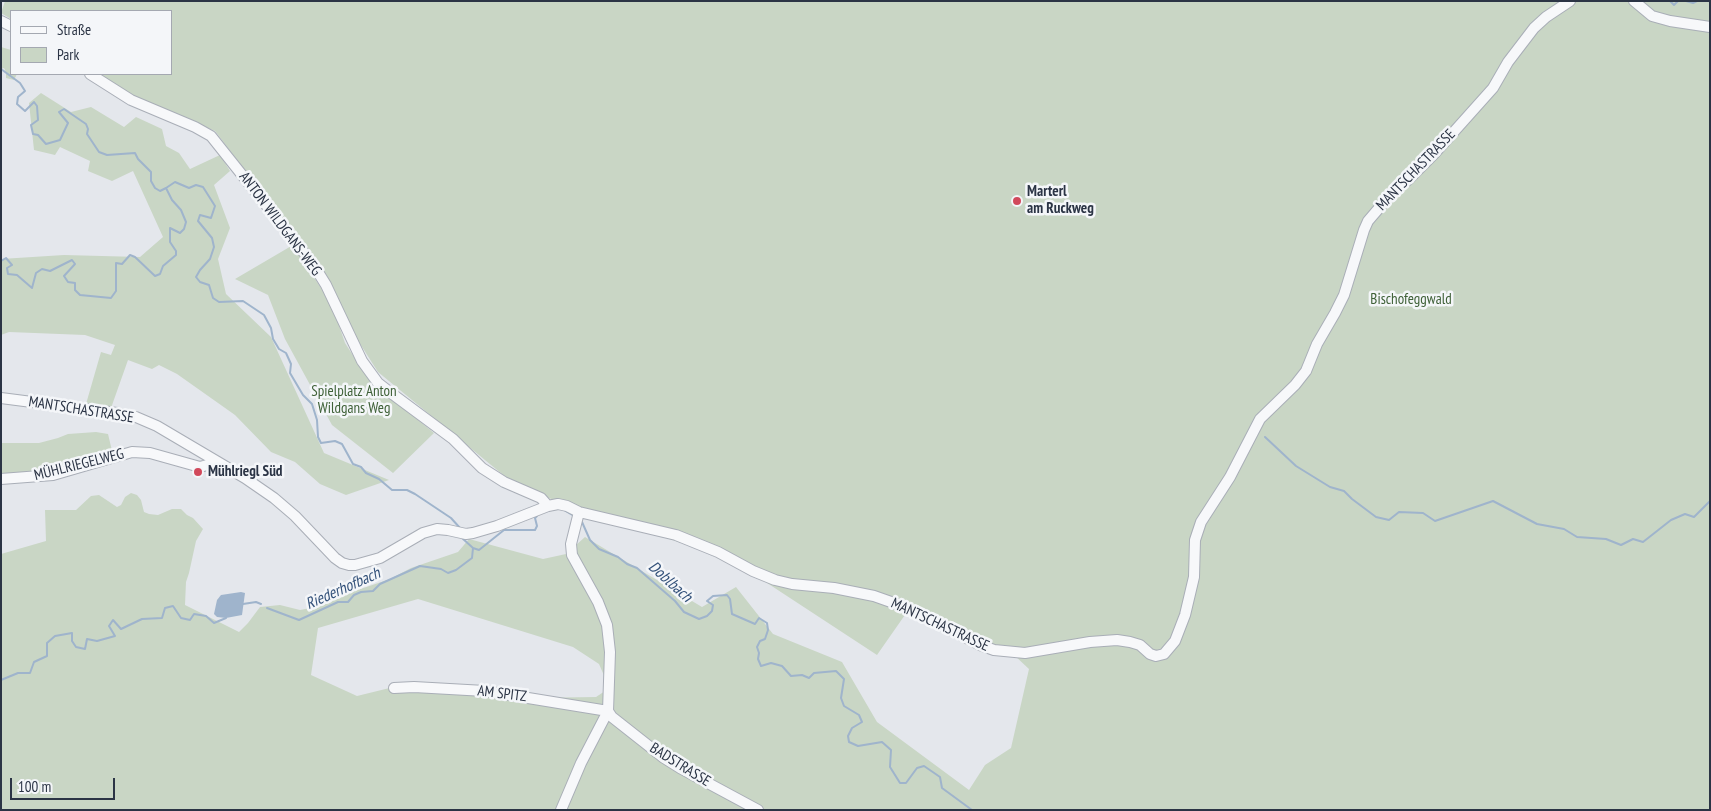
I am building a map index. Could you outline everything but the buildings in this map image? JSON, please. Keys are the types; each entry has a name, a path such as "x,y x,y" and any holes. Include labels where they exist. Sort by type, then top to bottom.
{"street":[{"name":"MANTSCHASTRASSE","path":"1,398 117,413 136,417 166,430 274,498 295,516 336,558 342,563 349,565 380,558 423,533 437,529 462,533 484,531 548,506 558,504 579,512 676,535 711,549 774,580 792,584 834,588 874,596 908,608 972,642 994,650 1025,653 1090,642 1117,640 1140,645 1150,654 1156,656 1164,654 1175,641 1185,615 1194,577 1195,540 1202,522 1230,477 1260,418 1295,385 1306,371 1317,344 1336,313 1344,295 1368,221 1392,193 1434,154 1492,88 1508,62 1534,28 1546,16 1570,1"},
{"path":"1634,1 1652,16 1670,21 1710,27"},
{"name":"ANTON WILDGANS-WEG","path":"92,75 131,100 195,127 211,136 313,264 326,285 362,361 378,383 453,439 482,468 504,482 541,498 548,506"},
{"name":"MÜHLRIEGELWEG","path":"1,479 52,475 132,452 150,453 200,467 214,461"},
{"path":"561,810 581,763 608,711 610,652 607,625 598,602 572,555 571,544 579,512"},
{"name":"AM SPITZ","path":"394,688 485,691 608,711"},
{"name":"BADSTRASSE","path":"608,711 612,717 664,758 758,810"}],"green space":[{"name":"Bischofeggwald","path":"5,1 1710,1 1710,810 1,810 1,554 46,541 45,510 76,510 91,496 99,495 117,507 131,493 137,495 141,500 144,512 158,515 172,509 181,509 193,518 203,529 196,541 186,582 185,605 239,632 260,607 280,605 300,610 316,607 334,598 390,579 411,568 458,552 469,539 543,559 566,554 585,537 702,607 736,587 773,634 842,662 877,722 969,790 985,765 1011,748 1029,669 1014,655 907,612 877,655 732,560 519,488 378,372 275,210 215,131 119,89 100,75 172,75 172,10 10,10 10,18 1,13","holes":["418,599 573,647 599,664 606,680 605,691 596,697 528,698 414,682 357,696 311,675 318,628"]},
{"path":"1,47 10,50 10,75 16,75 14,80 6,78 4,68 1,69"},
{"path":"41,93 71,112 91,107 124,127 136,117 162,129 166,146 179,153 190,169 220,155 230,171 214,185 230,228 218,259 226,294 271,337 324,453 389,480 346,495 320,484 295,462 271,452 235,415 177,374 159,365 152,369 128,360 111,408 86,404 101,352 111,355 115,345 85,335 9,332 1,335 1,259 64,255 140,257 163,237 133,171 112,181 88,171 90,161 60,147 55,155 34,150 29,103"},
{"name":"Spielplatz Anton Wildgans Weg","path":"293,245 332,305 345,343 371,381 434,433 393,473 332,425 285,339 268,295 235,279"},
{"path":"96,432 108,434 113,455 52,472 1,477 1,443 39,443 68,434"}],"water":[{"path":"245,593 242,615 226,618 217,617 214,614 217,600 221,595"}],"waterway":[{"path":"1670,1 1674,5 1678,1"},
{"path":"1686,1 1693,3 1697,1"},
{"path":"1,69 20,83 25,91 18,97 17,104 25,111 34,102 37,106 38,120 31,125 33,134 38,135 46,144 60,140 68,123 59,112 64,109 86,124 87,134 99,152 107,155 135,153 138,159 151,172 151,181 155,188 160,191 166,188"},
{"name":"Doblbach","path":"1,261 6,258 12,265 7,268 8,274 17,275 32,288 36,273 42,269 50,271 72,260 75,264 64,276 68,282 75,283 75,290 80,295 111,298 116,291 116,263 122,264 130,255 135,257 155,276 160,274 163,266 176,255 176,251 170,242 170,228 180,233 184,229 186,222 181,210 172,200 166,188 175,182 189,188 196,185 203,187 215,206 211,218 200,215 198,221 212,238 214,247 210,259 196,277 200,282 209,285 213,298 219,302 243,301 264,315 271,328 273,339 279,349 286,353 291,364 290,373 303,395 312,404 317,420 318,437 321,443 335,441 342,444 353,464 361,467 366,473 379,479 392,490 407,490 415,494 451,518 460,528"},
{"path":"1265,437 1296,466 1330,487 1344,491 1376,517 1389,520 1399,512 1423,513 1435,521 1493,501 1537,524 1564,529 1577,537 1606,539 1621,545 1633,539 1643,542 1671,520 1685,514 1694,517 1710,501"},
{"name":"Doblbach","path":"564,510 574,516"},
{"name":"Doblbach","path":"462,538 473,548 479,550 504,530 535,530 537,526 535,518 537,516"},
{"name":"Doblbach","path":"582,522 590,540 599,549 637,568 675,601 684,612 699,619 707,616 712,611 713,605 707,601 713,596 727,595 730,599 732,614 755,624 759,618 767,623 768,630 765,639 760,641 757,647 761,666 771,663 782,666 791,676 802,675 809,678 814,673 836,671 844,679 841,698 844,706 859,715 862,722 852,728 848,736 849,742 858,746 882,742 891,750 890,767 900,783 906,783 917,768 924,766 940,777 942,788 972,810"},
{"name":"Riederhofbach","path":"267,608 299,620 338,602 348,602 354,595 361,592 373,591 380,584 420,566 441,569 448,573 456,570 472,558 473,548"},
{"name":"Riederhofbach","path":"243,604 256,602 261,604"},
{"name":"Riederhofbach","path":"1,680 18,673 30,673 34,662 47,656 47,643 55,636 72,633 72,641 76,647 85,649 87,639 97,641 115,636 109,626 113,620 121,629 142,619 162,618 165,608 173,606 181,618 190,620 194,614 206,616 214,623 226,618"}],"place":[{"name":"Marterl am Ruckweg","path":"1017,201"},
{"name":"Mühlriegl Süd","path":"198,472"}]}
